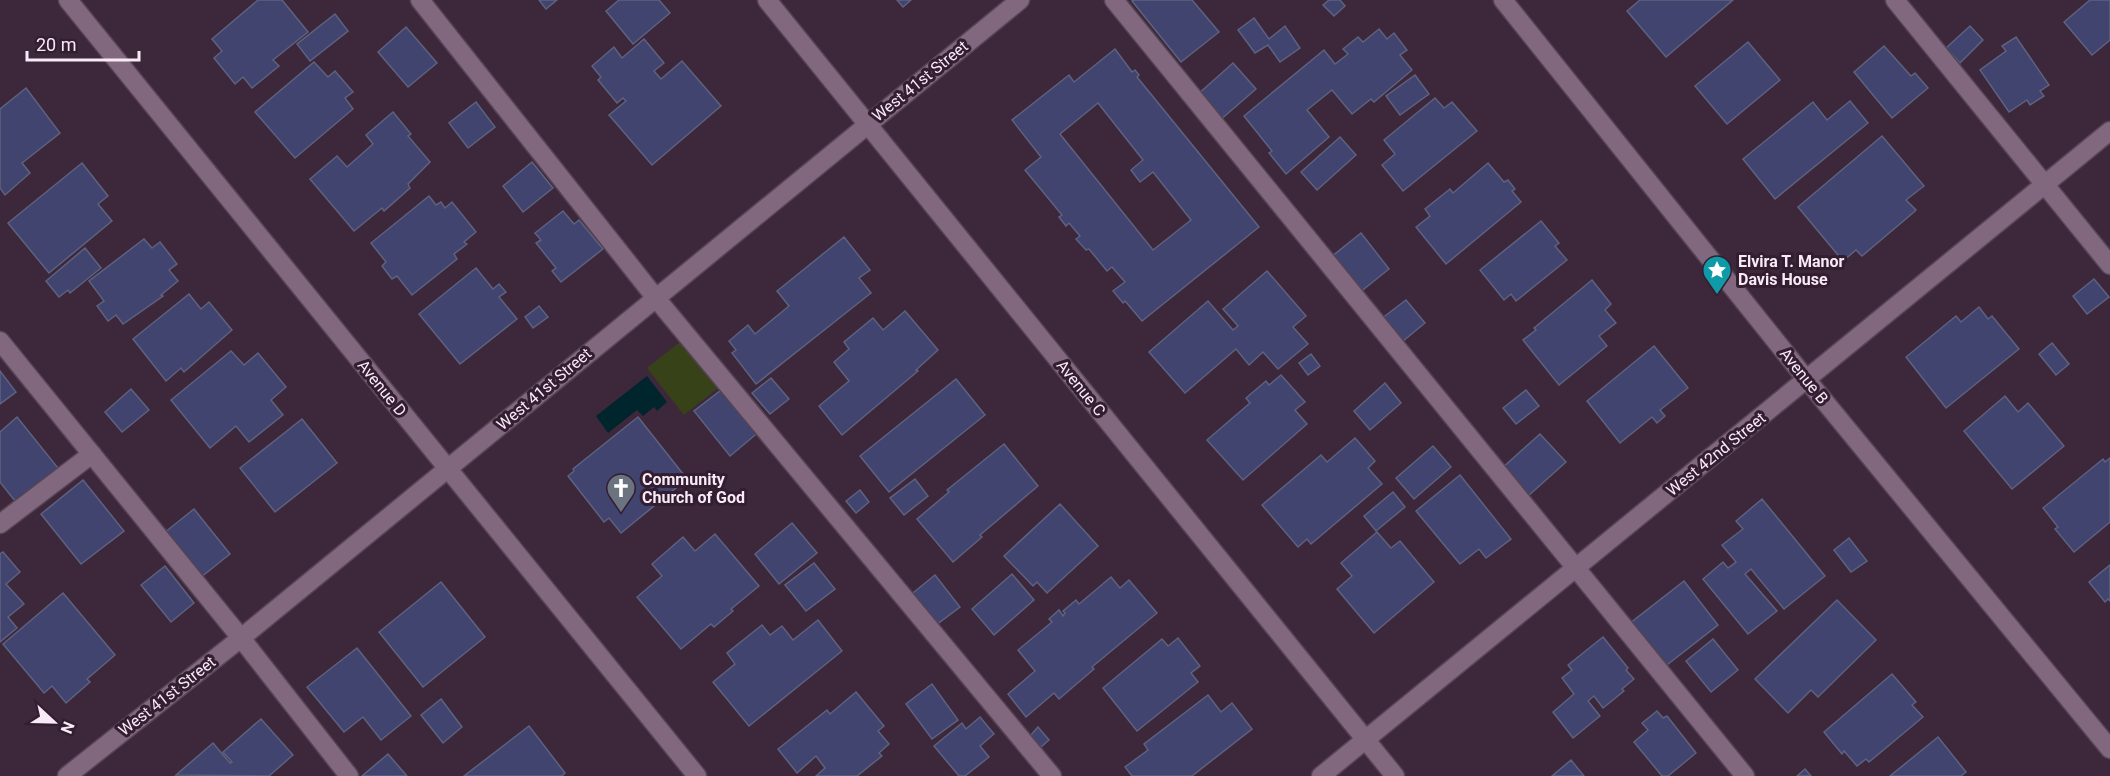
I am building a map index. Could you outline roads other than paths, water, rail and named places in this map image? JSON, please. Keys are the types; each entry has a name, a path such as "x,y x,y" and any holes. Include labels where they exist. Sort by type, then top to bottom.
{"street":[{"name":"Avenue D","path":"68,0 697,776"},
{"path":"420,0 655,297 1052,776"},
{"name":"Avenue C","path":"767,0 1395,776"},
{"name":"West 41st Street","path":"67,776 241,638 1020,0"},
{"path":"1114,0 1744,776"},
{"name":"Avenue B","path":"1503,0 1807,380 2110,749"},
{"path":"1895,0 2110,265"},
{"name":"West 42nd Street","path":"1322,776 2110,131"},
{"path":"0,341 241,638 349,776"},
{"path":"0,524 92,454"}],"place":[{"name":"Elvira T. Manor Davis House","path":"1717,296"},
{"name":"Community Church of God","path":"621,514"}]}
